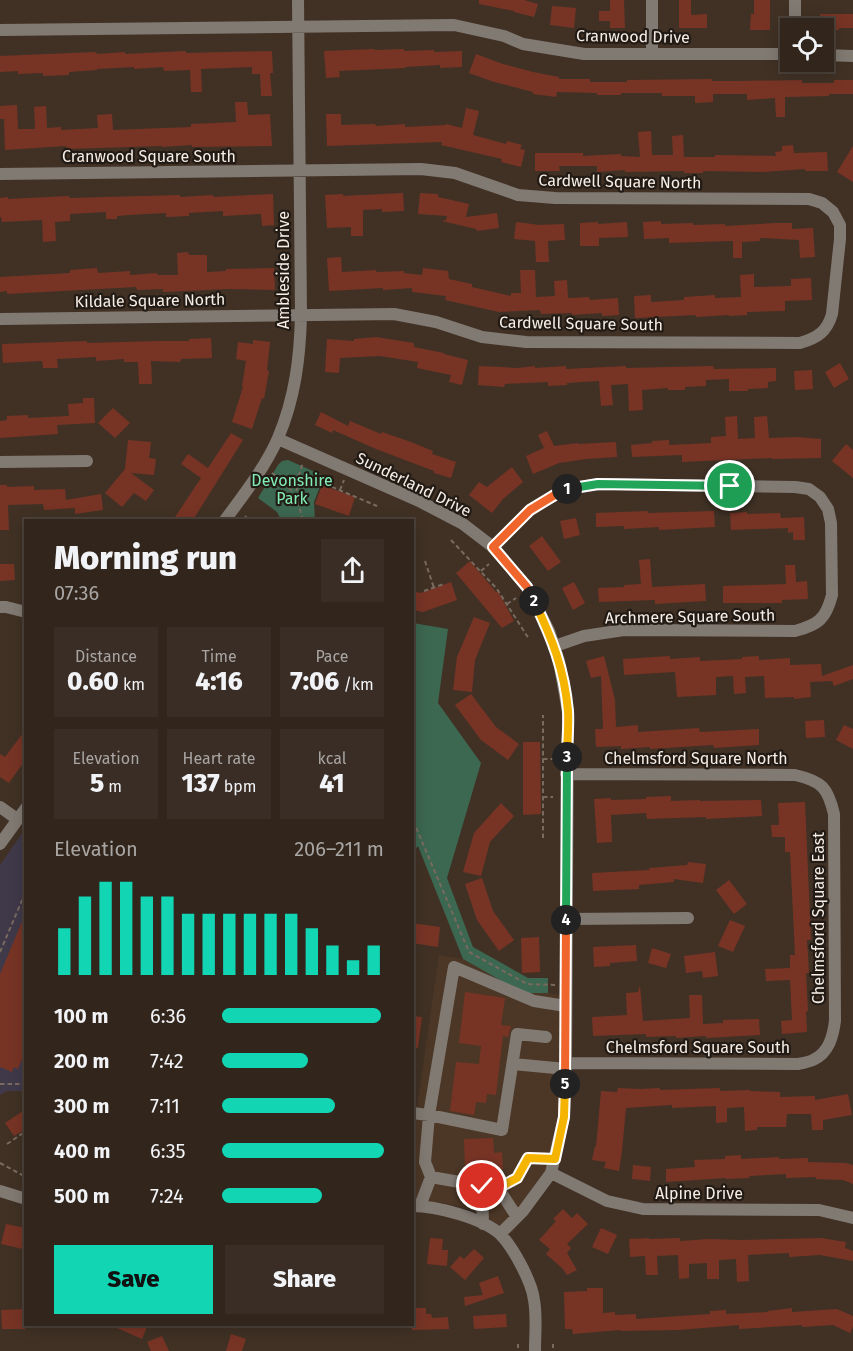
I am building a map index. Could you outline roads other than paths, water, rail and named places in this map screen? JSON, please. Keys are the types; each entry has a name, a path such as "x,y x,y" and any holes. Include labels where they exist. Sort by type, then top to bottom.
{"street":[{"name":"Ambleside Drive","path":"226,519 262,467 278,439 292,396 300,354 298,0"},
{"path":"652,0 652,54"},
{"path":"795,0 795,18"},
{"name":"Cranwood Drive","path":"0,30 454,25 504,36 523,44 584,54 780,54"},
{"path":"834,55 853,56"},
{"name":"Cardwell Square North","path":"299,171 421,169 455,173 518,195 555,198 809,199 822,203 833,212 840,225 832,314 830,324 824,331"},
{"name":"Cranwood Square South","path":"0,174 299,171"},
{"name":"Cardwell Square South","path":"301,315 394,314 435,322 482,337 526,342 800,343 813,339 824,331"},
{"name":"Kildale Square North","path":"0,319 301,315"},
{"name":"Sunderland Drive","path":"278,439 419,501 463,524 493,547 527,587 555,646 564,681 568,712 564,1117 551,1173 517,1217 500,1234"},
{"path":"0,462 87,462"},
{"name":"Archmere Square South","path":"493,547 530,510 563,490 598,484 795,487 809,489 820,497 828,509 831,523 832,595 823,617 810,627 795,631 624,630 584,636 555,646"},
{"path":"0,607 24,612"},
{"name":"Chelmsford Square North","path":"566,774 795,775 810,778 823,786"},
{"name":"Chelmsford Square East","path":"823,786 831,799 834,814 835,1021 833,1036 826,1050"},
{"path":"0,807 17,819"},
{"path":"0,844 24,810"},
{"path":"566,919 688,918"},
{"path":"536,1351 534,1298 522,1264 500,1234 466,1216 416,1206 431,1177 425,1162 429,1115 454,967 534,1001 566,1006"},
{"path":"414,1113 502,1130 517,1034 546,1037"},
{"name":"Chelmsford Square South","path":"513,1064 566,1066 798,1064 814,1060 826,1050"},
{"path":"431,1177 498,1188 517,1178 528,1158 555,1159"},
{"name":"Alpine Drive","path":"551,1173 608,1201 643,1209 819,1210 853,1218"},
{"path":"482,1186 483,1224"},
{"path":"498,1188 517,1217"},
{"path":"0,1191 24,1198"}],"park label":[{"name":"Devonshire Park","path":"292,489"}]}
